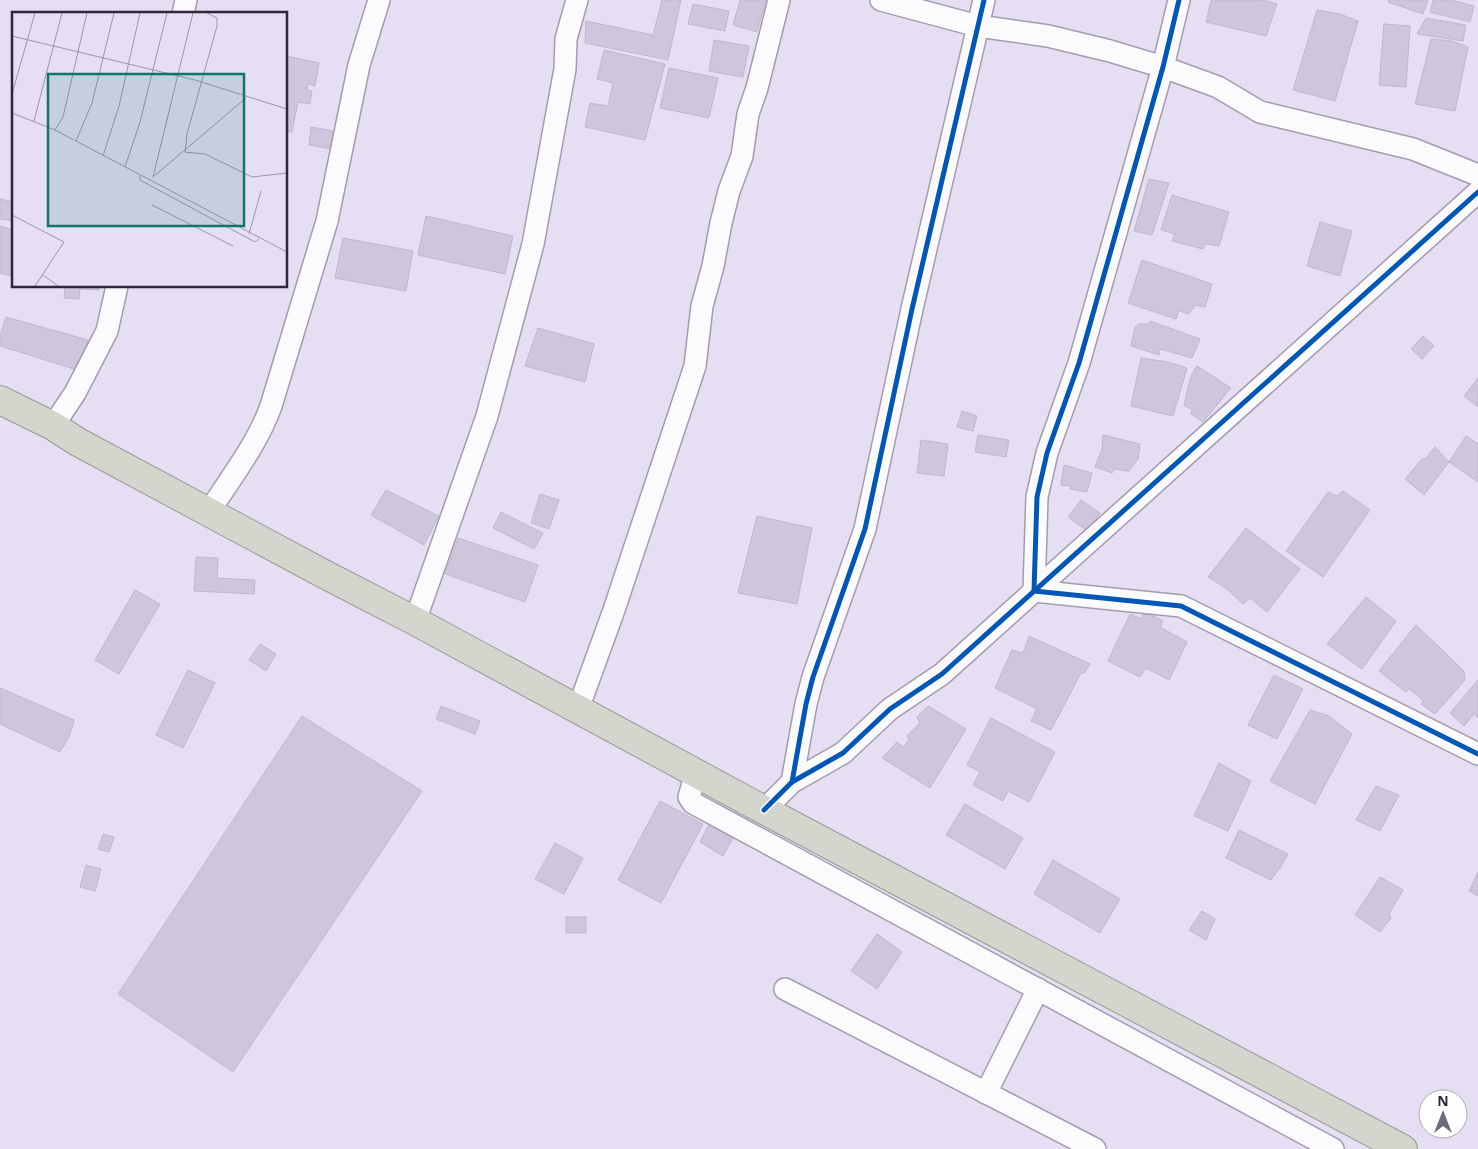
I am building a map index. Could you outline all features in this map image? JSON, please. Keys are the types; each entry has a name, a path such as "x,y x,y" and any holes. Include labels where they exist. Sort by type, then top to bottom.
{"highway":[{"path":"0,400 53,426 78,442 415,621 764,810 1403,1149"}],"street":[{"path":"209,512 264,427 271,406 327,221 359,65 379,0"},
{"path":"415,621 487,416 531,254 565,69 566,39 577,0"},
{"path":"578,709 614,610 695,366 702,306 713,266 721,223 729,192 742,156 748,114 757,88 779,0"},
{"path":"881,0 978,26 1048,36 1110,51 1218,86 1260,112 1412,149 1478,175"},
{"path":"792,782 806,704 813,677 865,529 912,309 984,0"},
{"path":"1034,591 1037,498 1047,453 1079,363 1164,67 1179,0"},
{"path":"764,810 792,782 843,753 890,709 942,674 1478,192"},
{"path":"53,426 75,394 107,331 117,288"},
{"path":"1034,591 1181,606 1296,665 1478,754"},
{"path":"696,773 689,797 693,803 1333,1149"},
{"path":"784,990 1095,1149"},
{"path":"986,1094 1038,990"}],"building":[{"path":"662,0 681,0 668,60 585,43 586,21 653,35"},
{"path":"740,0 766,0 757,32 733,25"},
{"path":"1262,0 1277,4 1266,36 1206,22 1211,1"},
{"path":"1389,0 1428,0 1423,14 1388,2"},
{"path":"1433,0 1451,0 1474,6 1470,22 1430,12"},
{"path":"693,4 729,11 725,31 688,24"},
{"path":"1317,10 1340,14 1358,21 1335,101 1293,90"},
{"path":"1426,18 1466,25 1463,41 1417,34"},
{"path":"1384,24 1410,26 1406,87 1379,85"},
{"path":"1431,39 1452,41 1468,47 1455,111 1415,104"},
{"path":"714,40 749,46 743,77 709,71"},
{"path":"604,50 665,64 645,140 585,127 590,103 608,106 613,83 597,79"},
{"path":"288,56 319,63 315,86 308,84 307,90 312,91 310,104 298,102 292,132 288,131"},
{"path":"669,68 718,78 709,118 660,108"},
{"path":"311,127 334,131 331,149 309,145"},
{"path":"1149,179 1169,183 1152,235 1134,231"},
{"path":"1172,195 1229,212 1219,246 1205,244 1203,249 1172,241 1175,234 1161,230"},
{"path":"0,199 12,202 12,221 0,219"},
{"path":"426,216 513,236 505,274 418,255"},
{"path":"1320,222 1352,231 1340,276 1307,266"},
{"path":"0,226 12,229 12,276 0,273"},
{"path":"343,238 413,251 406,291 335,278"},
{"path":"1142,260 1212,284 1205,307 1195,305 1189,314 1179,311 1176,319 1128,303"},
{"path":"65,288 99,288 99,290 80,289 79,299 64,298"},
{"path":"6,317 88,340 77,370 0,346 0,336"},
{"path":"1150,321 1200,339 1192,358 1160,349 1159,355 1131,346 1135,327 1138,324 1149,324"},
{"path":"538,328 594,344 585,382 525,366"},
{"path":"1423,336 1434,346 1422,359 1411,349"},
{"path":"1141,358 1168,362 1187,368 1173,416 1131,406"},
{"path":"1197,366 1231,388 1203,422 1191,414 1192,410 1184,405 1191,376"},
{"path":"1478,378 1478,407 1464,396"},
{"path":"962,411 977,416 973,431 957,427"},
{"path":"978,435 1009,440 1006,457 975,452"},
{"path":"1103,435 1140,444 1138,459 1129,471 1114,469 1112,473 1095,467 1102,449"},
{"path":"1466,436 1478,444 1478,482 1449,462"},
{"path":"921,440 948,444 944,476 917,473"},
{"path":"1435,447 1449,462 1424,495 1405,479"},
{"path":"1064,465 1092,473 1087,492 1070,489 1071,486 1061,485"},
{"path":"386,490 439,516 424,545 371,515"},
{"path":"1343,491 1370,510 1323,577 1286,551 1328,492 1337,496"},
{"path":"540,494 559,500 549,529 531,523"},
{"path":"1081,500 1100,513 1087,531 1068,517"},
{"path":"501,512 543,533 534,549 493,528"},
{"path":"757,516 812,528 797,604 738,593"},
{"path":"1246,528 1300,569 1267,612 1250,598 1243,604 1227,589 1208,577"},
{"path":"458,538 538,565 525,602 445,574"},
{"path":"196,557 218,558 217,578 255,580 254,594 194,591"},
{"path":"135,590 160,604 119,674 95,660"},
{"path":"1366,597 1396,621 1362,669 1327,644"},
{"path":"1145,612 1163,621 1160,627 1187,642 1169,680 1146,668 1140,677 1108,661 1130,614 1141,619"},
{"path":"1416,625 1464,671 1465,680 1435,714 1421,704 1423,700 1409,689 1406,692 1379,671"},
{"path":"1029,636 1090,664 1084,673 1081,673 1051,730 1031,721 1037,709 995,688 1012,650 1023,653"},
{"path":"260,644 276,654 266,671 249,660"},
{"path":"188,670 215,683 183,748 156,735"},
{"path":"1274,675 1303,689 1277,739 1248,725"},
{"path":"1478,680 1478,718 1474,714 1464,726 1450,713"},
{"path":"0,688 74,720 69,737 60,752 0,724"},
{"path":"441,706 480,721 475,734 436,719"},
{"path":"928,706 966,729 930,788 882,758 897,742 903,747 909,740 907,736 920,723 917,717"},
{"path":"1310,710 1329,716 1352,734 1315,804 1270,781"},
{"path":"302,716 422,791 233,1072 118,994"},
{"path":"991,718 1055,752 1029,802 1008,791 1003,801 973,785 980,772 967,765"},
{"path":"1219,763 1251,781 1228,831 1194,816"},
{"path":"1376,786 1399,795 1380,831 1356,820"},
{"path":"660,801 703,824 661,903 618,880"},
{"path":"965,804 1023,838 1005,869 946,835"},
{"path":"709,824 733,838 723,856 700,842"},
{"path":"1239,830 1288,854 1271,880 1226,858"},
{"path":"103,834 114,837 109,852 98,849"},
{"path":"555,843 583,858 564,894 535,879"},
{"path":"1053,860 1120,899 1100,933 1034,894"},
{"path":"86,865 101,869 95,891 80,887"},
{"path":"1478,872 1478,896 1469,891"},
{"path":"1380,877 1403,890 1389,914 1391,918 1380,932 1355,915"},
{"path":"1202,911 1215,919 1206,940 1189,930"},
{"path":"566,917 586,917 586,933 566,933"},
{"path":"877,934 902,952 877,989 851,971"}],"cycle path":[{"path":"792,782 806,704 813,677 865,529 912,309 984,0"},
{"path":"1179,0 1163,67 1079,363 1047,453 1037,497 1034,591 1181,606 1478,754"},
{"path":"764,810 792,782 843,753 890,709 942,674 1478,192"}]}
